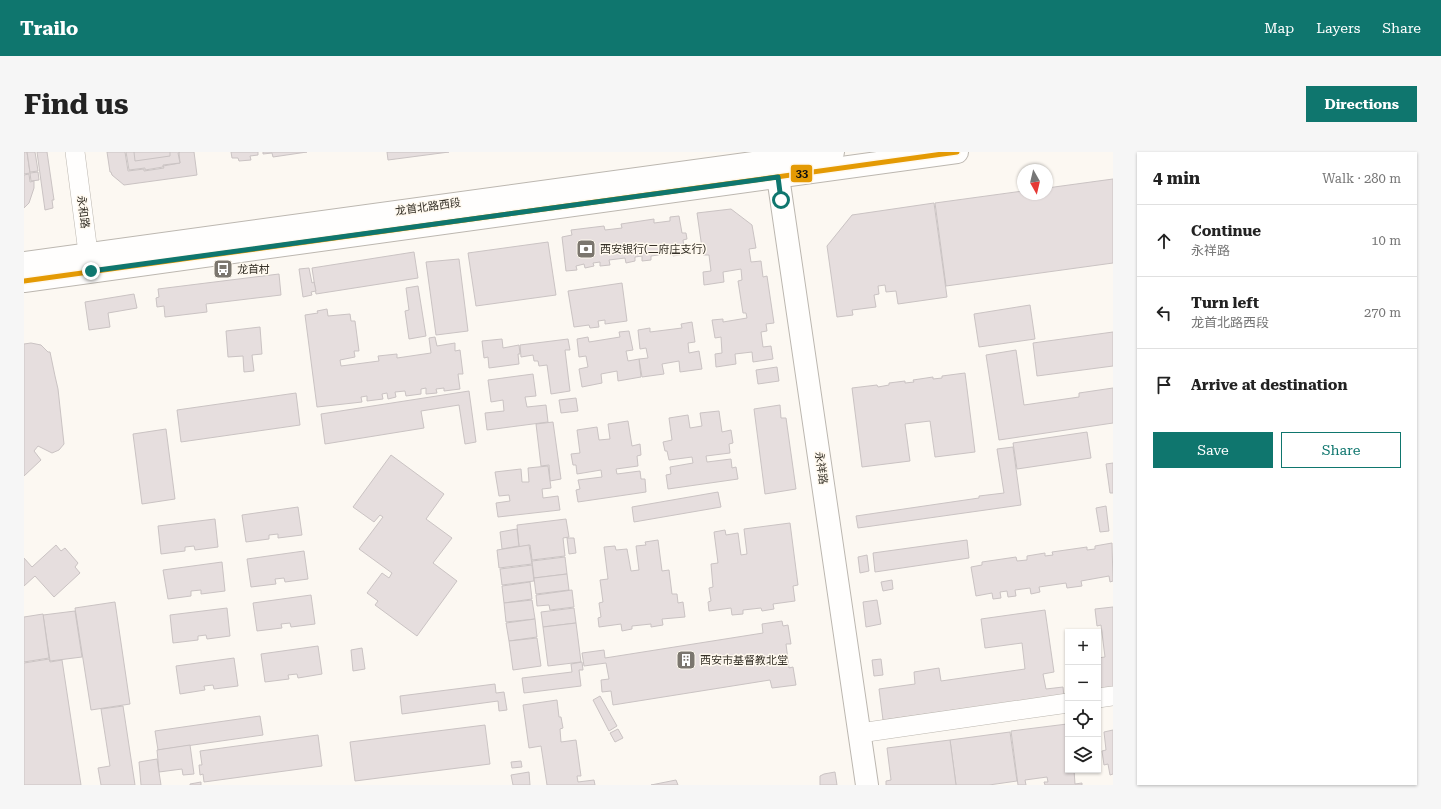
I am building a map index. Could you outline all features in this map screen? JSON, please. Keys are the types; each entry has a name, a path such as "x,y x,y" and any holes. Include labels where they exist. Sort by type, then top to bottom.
{"street":[{"name":"永和路","path":"75,152 89,262"},
{"name":"龙首北路西段","path":"24,263 89,262 776,163 833,152"},
{"name":"龙首北路西段","path":"776,163 957,152"},
{"name":"永祥路","path":"776,163 867,785"},
{"name":"龙首北路西段","path":"24,281 89,262"},
{"path":"1101,698 1113,696"},
{"path":"860,733 1065,703"}],"building":[{"path":"24,152 27,152 30,173 24,174"},
{"path":"27,152 35,152 38,171 30,172"},
{"path":"37,152 47,152 54,200 52,200 53,208 45,210"},
{"path":"107,152 125,152 128,171 144,169 144,171 164,168 163,166 180,163 180,152 194,152 197,175 124,185 110,172"},
{"path":"126,152 180,152 178,153 180,163 163,165 163,167 145,170 145,168 129,170"},
{"path":"134,152 170,152 170,156 135,161"},
{"path":"231,152 258,152 258,155 250,156 251,160 239,161 238,158 232,158"},
{"path":"263,152 307,152 273,157 272,153 263,154"},
{"path":"387,152 449,152 388,160"},
{"path":"38,172 39,180 31,181 30,173"},
{"path":"29,174 30,182 34,181 34,188 29,203 24,208 24,175"},
{"path":"1113,179 1113,263 946,286 935,203 1017,192 1017,200 1053,200 1053,187"},
{"path":"934,203 947,297 898,304 896,291 886,292 885,285 878,286 879,294 874,295 876,307 852,310 853,315 837,317 827,246 852,215"},
{"path":"731,209 752,225 756,248 749,249 751,262 761,261 763,277 767,276 774,323 766,324 767,331 761,332 763,347 771,346 773,359 753,362 752,352 735,354 736,364 716,367 715,354 722,353 721,337 715,338 712,320 723,319 723,322 747,318 746,313 743,313 738,281 742,280 741,269 723,272 724,282 704,285 703,272 711,271 709,255 703,255 697,213"},
{"path":"679,216 682,233 686,233 687,239 683,240 685,254 673,256 673,253 651,256 651,260 642,261 642,256 635,257 635,261 626,263 625,258 609,260 610,265 600,266 600,262 593,263 594,266 585,268 584,264 576,266 577,270 566,271 562,237 572,235 571,230 604,226 605,230 622,228 621,224 654,219 654,223 670,221 670,217"},
{"path":"548,242 556,295 476,306 468,253"},
{"path":"414,252 418,278 316,294 312,268"},
{"path":"459,259 468,331 436,335 426,262"},
{"path":"309,268 312,283 314,282 316,291 311,292 312,295 303,297 299,269"},
{"path":"279,274 281,295 206,304 207,312 165,317 164,306 157,307 156,298 159,297 158,289"},
{"path":"622,283 627,321 605,324 605,320 598,321 599,327 590,328 589,325 574,327 568,291"},
{"path":"418,286 426,336 409,339 405,311 409,310 406,288"},
{"path":"134,294 137,308 108,313 110,327 89,330 85,302"},
{"path":"1030,305 1035,339 979,347 974,314"},
{"path":"327,309 328,316 350,314 351,321 355,321 359,351 354,351 355,357 340,360 341,366 379,361 378,356 397,354 397,358 431,353 429,338 435,337 437,346 455,343 455,351 460,350 463,374 458,374 460,389 444,391 444,388 436,389 437,393 426,394 426,388 421,389 421,394 406,396 405,391 395,392 396,397 388,399 387,393 382,394 383,399 367,401 367,396 361,397 362,402 317,407 305,315 318,313 317,311"},
{"path":"692,322 695,342 688,343 689,353 699,351 702,369 680,372 679,361 662,364 664,374 642,377 639,359 648,358 646,348 640,349 638,330 650,328 650,332 682,328 681,324"},
{"path":"260,327 262,354 252,355 254,371 244,372 243,356 228,357 226,331"},
{"path":"629,331 633,350 626,351 628,361 639,359 641,377 618,381 617,371 601,374 602,383 582,387 579,369 588,367 586,356 579,357 577,339 588,337 589,342 620,337 619,332"},
{"path":"1113,332 1113,366 1037,376 1033,343"},
{"path":"502,339 503,348 519,345 519,364 489,368 488,357 484,358 482,341"},
{"path":"568,339 570,350 565,350 570,391 551,394 547,365 539,366 538,361 534,361 533,355 521,357 520,345"},
{"path":"31,343 41,345 48,352 50,352 58,389 64,444 59,450 52,453 38,446 34,451 41,460 24,476 24,344"},
{"path":"1016,350 1024,405 1079,397 1079,393 1113,388 1113,423 999,440 986,355"},
{"path":"777,367 779,381 758,384 756,370"},
{"path":"965,373 975,452 935,457 930,421 905,424 910,461 862,467 852,388 877,385 878,387 889,385 889,383 905,381 905,383 914,382 913,380 933,377 933,379 942,378 942,376"},
{"path":"533,374 536,396 525,397 527,407 546,405 548,422 487,430 485,413 504,411 503,400 491,402 488,380"},
{"path":"469,391 476,442 465,444 459,405 421,411 424,428 325,444 321,414"},
{"path":"296,393 300,425 181,442 177,410"},
{"path":"576,398 578,411 561,413 559,400"},
{"path":"780,405 781,418 786,418 796,489 765,494 754,409"},
{"path":"719,411 722,432 731,430 733,443 729,444 730,453 706,456 707,462 731,459 732,468 736,467 738,479 668,489 666,475 671,474 670,467 693,463 692,457 669,460 663,442 672,440 669,418 688,415 690,428 702,426 700,413"},
{"path":"628,421 632,446 640,444 641,455 637,456 638,466 616,469 617,474 640,471 641,479 645,479 646,492 578,502 576,490 580,489 578,480 602,477 601,470 577,474 576,465 573,465 571,454 580,453 577,430 597,427 599,440 610,439 608,424"},
{"path":"553,422 561,479 550,481 549,465 541,466 536,424"},
{"path":"166,429 175,499 142,504 133,434"},
{"path":"1087,432 1091,458 1017,469 1013,443"},
{"path":"1013,447 1021,505 858,528 856,516 1004,493 997,449"},
{"path":"391,455 444,494 426,519 452,538 433,563 457,581 417,636 375,605 378,601 367,593 382,573 389,578 392,573 359,549 383,517 380,515 374,522 353,507"},
{"path":"1113,463 1113,493 1110,493 1106,464"},
{"path":"548,466 551,488 542,489 543,498 558,496 560,510 498,517 496,503 510,501 509,495 499,496 495,472 521,469 522,482 529,482 528,468"},
{"path":"718,492 721,507 634,522 632,507"},
{"path":"1106,506 1109,531 1100,532 1096,508"},
{"path":"298,507 302,535 278,538 278,534 269,535 269,539 246,542 242,515"},
{"path":"215,519 218,547 195,550 194,546 185,547 185,551 161,554 158,526"},
{"path":"566,519 569,537 563,538 565,556 532,560 530,545 519,547 517,525"},
{"path":"790,523 798,585 793,586 795,601 773,604 774,609 762,611 761,608 743,610 743,614 732,615 731,608 709,611 708,602 711,601 709,588 713,587 711,564 718,563 714,532 725,530 726,535 738,533 741,555 747,554 744,529"},
{"path":"517,529 519,546 502,549 500,532"},
{"path":"567,538 574,538 576,553 569,554"},
{"path":"658,540 662,571 669,570 672,594 677,594 678,603 683,602 685,617 662,619 663,625 651,627 651,624 632,626 632,629 622,631 621,624 599,627 598,618 601,617 599,603 603,602 600,580 608,579 604,547 615,546 616,550 627,549 631,571 639,570 636,546 646,545 645,542"},
{"path":"967,540 969,558 875,572 873,553"},
{"path":"1112,543 1113,581 1110,582 1109,576 1081,581 1082,586 1067,588 1066,583 1039,587 1040,592 1031,594 1030,588 1015,590 1016,596 1008,597 1007,591 1000,592 1001,598 993,599 992,593 976,596 971,567 982,565 982,562 1016,557 1017,561 1027,560 1027,556 1045,553 1045,556 1053,555 1052,552 1087,547 1087,550 1095,549 1095,546"},
{"path":"56,545 61,551 65,548 78,563 75,567 80,573 54,597 35,576 24,586 24,558 32,567"},
{"path":"529,545 532,564 499,568 497,550"},
{"path":"304,551 308,579 285,582 284,578 275,579 276,584 251,587 247,559"},
{"path":"867,555 869,571 860,573 858,557"},
{"path":"565,557 567,574 534,578 532,561"},
{"path":"222,562 225,591 201,594 201,590 191,591 191,596 168,599 163,570"},
{"path":"532,565 534,581 502,585 500,569"},
{"path":"567,574 569,590 536,594 534,578"},
{"path":"892,580 893,589 883,591 881,582"},
{"path":"530,582 532,599 504,603 502,586"},
{"path":"572,590 574,607 550,610 549,605 537,606 536,595"},
{"path":"311,595 315,624 291,627 290,623 281,624 282,628 257,631 253,603"},
{"path":"532,600 535,619 506,622 504,603"},
{"path":"877,600 881,624 866,627 863,602"},
{"path":"115,602 130,704 91,710 75,608"},
{"path":"1113,607 1113,688 1101,690 1101,658 1105,657 1101,625 1097,626 1095,609"},
{"path":"227,608 230,636 207,639 206,635 198,636 198,640 173,643 170,615"},
{"path":"574,608 576,623 543,627 541,612"},
{"path":"1045,610 1054,672 1043,674 1046,689 1063,687 1064,697 1042,698 883,720 879,689 915,684 914,672 939,668 941,681 1025,669 1022,643 985,648 981,619"},
{"path":"75,611 82,657 50,661 43,615"},
{"path":"43,614 49,658 24,662 24,617"},
{"path":"535,619 537,637 509,641 506,623"},
{"name":"西安市基督教北堂","path":"782,621 783,626 788,625 791,644 786,644 789,668 793,667 796,685 772,688 770,680 613,705 611,691 602,692 601,680 609,679 606,663 584,666 582,653 604,650 605,658 763,633 762,624"},
{"path":"576,623 581,662 548,666 543,627"},
{"path":"537,638 541,666 513,670 509,641"},
{"path":"318,646 322,674 298,678 297,674 288,675 289,679 265,682 261,654"},
{"path":"362,648 365,669 353,671 351,650"},
{"path":"234,658 238,686 214,689 213,685 204,686 205,690 180,694 176,666"},
{"path":"49,659 50,662 62,660 81,785 24,785 24,663"},
{"path":"881,659 883,675 874,676 872,660"},
{"path":"582,662 583,670 579,670 581,686 524,693 522,678 572,672 571,664"},
{"path":"495,684 496,693 504,692 507,710 499,711 498,701 402,714 400,696"},
{"path":"600,696 617,726 609,731 593,700"},
{"path":"557,700 559,717 561,717 563,728 560,729 561,742 576,740 581,776 577,776 578,782 594,780 595,785 547,785 541,746 529,748 523,705"},
{"path":"123,706 135,785 101,785 98,768 110,766 101,709"},
{"path":"260,716 263,735 158,750 155,731"},
{"path":"1065,724 1065,773 1074,773 1075,784 1082,783 1082,785 1045,785 1044,782 1048,782 1047,777 1025,780 1026,785 1018,785 1011,731"},
{"path":"485,725 490,764 355,781 350,742"},
{"path":"618,729 623,738 615,742 610,733"},
{"path":"1113,730 1113,774 1110,775 1108,764 1104,765 1102,751 1106,750 1104,732"},
{"path":"1010,732 1017,781 989,785 956,785 950,740"},
{"path":"318,735 322,766 204,782 203,774 200,775 199,765 202,765 200,751"},
{"path":"950,740 956,785 886,785 886,781 891,780 887,748"},
{"path":"190,745 194,774 183,775 182,769 159,772 157,750"},
{"path":"157,759 161,785 141,785 139,762"},
{"path":"521,761 522,767 512,768 511,762"},
{"path":"529,772 530,785 513,785 511,775"},
{"path":"835,772 837,785 820,785 820,776"},
{"path":"676,780 678,785 651,785"},
{"path":"201,782 201,785 190,785 190,784"}],"transit line":[{"name":"33","path":"24,281 957,152"}],"place":[{"name":"西安银行(二府庄支行)","path":"586,249"},
{"name":"龙首村","path":"223,269"},
{"name":"西安市基督教北堂","path":"686,660"}],"route":[{"path":"91,271 778,177 781,200"}]}
